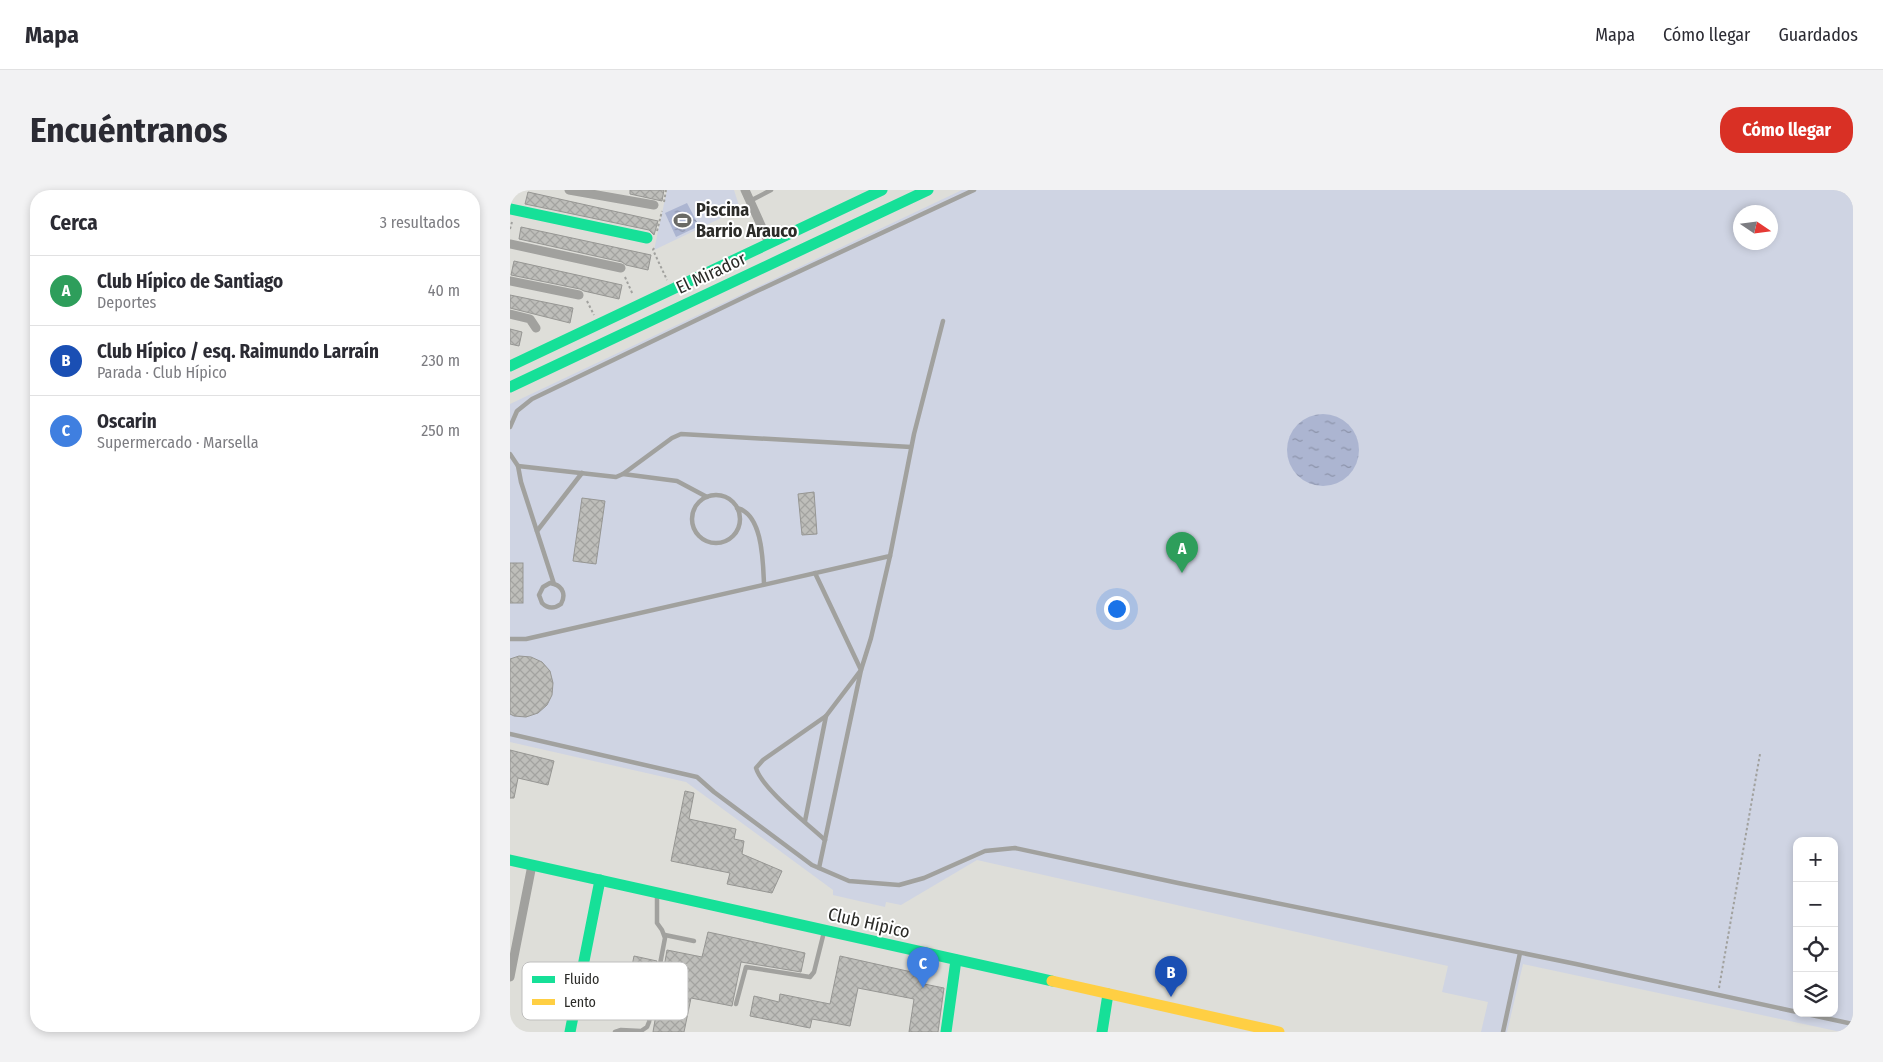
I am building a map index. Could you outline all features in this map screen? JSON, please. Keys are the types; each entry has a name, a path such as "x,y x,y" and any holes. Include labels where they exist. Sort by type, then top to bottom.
{"main road":[{"name":"El Mirador","path":"510,366 882,190"},
{"name":"El Mirador","path":"510,387 928,190"},
{"path":"510,209 653,239"},
{"path":"722,265 731,283"},
{"name":"Club Hípico","path":"510,860 1279,1032"},
{"path":"584,962 600,880"},
{"path":"946,1032 956,960"},
{"path":"1102,1032 1108,994"}],"street":[{"path":"569,190 654,205"},
{"path":"745,190 769,243"},
{"path":"510,244 620,268"},
{"path":"510,281 579,295"},
{"path":"510,314 530,319 536,328"},
{"path":"510,977 532,865"}],"lane":[{"path":"749,201 771,190"},
{"path":"510,426 517,411 532,399 974,190"},
{"path":"819,868 861,670 871,638 890,556 911,447 943,321"},
{"path":"518,466 616,477 623,474 672,438 681,434 911,447"},
{"path":"510,454 518,466 521,482 554,584 558,585 563,592 563,600 557,606 549,607 542,603 539,595 543,587 550,583 554,584"},
{"path":"537,531 582,473"},
{"path":"623,474 678,481 707,497"},
{"path":"707,497 724,497 729,499 737,508 739,524 730,539 720,543 708,542 699,536 693,526 692,520 695,509 707,497"},
{"path":"737,508 743,509 752,518 760,544 764,584"},
{"path":"510,639 526,639 890,556"},
{"path":"815,573 861,670"},
{"path":"825,840 768,786 758,775 756,768 763,760 826,716 861,670"},
{"path":"805,821 826,716"},
{"path":"510,734 697,777 812,865 848,882 899,885 924,878 985,851 1015,848 1178,884 1520,953 1793,1011"},
{"path":"658,892 657,923 665,935 660,962"},
{"path":"736,1004 746,967 810,977 814,972 824,930"},
{"path":"665,935 694,941"},
{"path":"1503,1032 1520,953"},
{"path":"1821,1017 1853,1024"},
{"path":"615,1032 621,1030 641,1031 647,1027 649,1020"}],"path":[{"path":"666,190 653,239 653,250 672,289"},
{"path":"620,268 631,290"},
{"path":"1718,995 1760,754"}],"shaded area":[{"path":"667,190 734,190 740,209 654,250"},
{"path":"962,190 1853,190 1853,1032 1841,1032 1523,964 1507,1032 1481,1032 1488,1002 1442,992 1448,966 977,860 901,905 886,902 885,907 833,895 833,890 686,782 510,742 510,404"}],"water":[{"name":"Piscina Barrio Arauco","path":"687,203 699,226 676,237 665,213"},
{"path":"1323,414 1343,420 1353,430 1359,450 1353,470 1343,480 1323,486 1303,480 1293,470 1287,450 1293,430 1303,420"}],"building":[{"path":"630,190 664,190 662,201 630,194"},
{"path":"528,192 658,221 654,235 649,230 525,204"},
{"path":"521,227 651,255 648,270 626,265 622,262 519,239"},
{"path":"514,261 622,285 619,299 511,275"},
{"path":"510,295 573,308 570,323 510,308"},
{"path":"510,329 522,332 519,346 510,344"},
{"path":"814,492 817,534 802,535 798,494"},
{"path":"582,498 605,501 596,564 573,561"},
{"path":"510,563 523,563 523,603 510,603"},
{"path":"519,656 531,657 542,662 550,671 553,683 552,695 547,705 538,713 526,717 510,714 510,659"},
{"path":"510,750 554,761 548,785 518,778 514,798 510,798"},
{"path":"685,791 694,793 689,819 736,829 734,839 744,841 742,854 782,871 772,893 727,884 730,873 671,861"},
{"path":"708,932 805,953 801,972 741,962 732,1006 691,998 688,1013 688,962 665,962 667,950 702,957"},
{"path":"634,956 657,961 657,962 633,962"},
{"path":"840,956 925,975 924,984 944,988 938,1032 909,1032 914,999 858,988 850,1026 812,1019 810,1028 750,1016 754,996 779,1002 780,994 830,1004"},
{"path":"655,1020 686,1020 684,1032 653,1032"}],"traffic: fast":[{"path":"510,366 882,190"},
{"path":"510,387 928,190"},
{"path":"510,209 647,238"},
{"path":"510,860 1052,981"},
{"path":"584,962 600,880"},
{"path":"946,1032 956,960"},
{"path":"1102,1032 1108,994"},
{"path":"570,1032 572,1020"}],"traffic: slow":[{"path":"1052,981 1279,1032"}],"place":[{"name":"Piscina Barrio Arauco","path":"682,220"},
{"name":"Club Hípico de Santiago","path":"1182,573"},
{"name":"Oscarin","path":"923,988"},
{"name":"Club Hípico / esq. Raimundo Larraín","path":"1171,997"}]}
